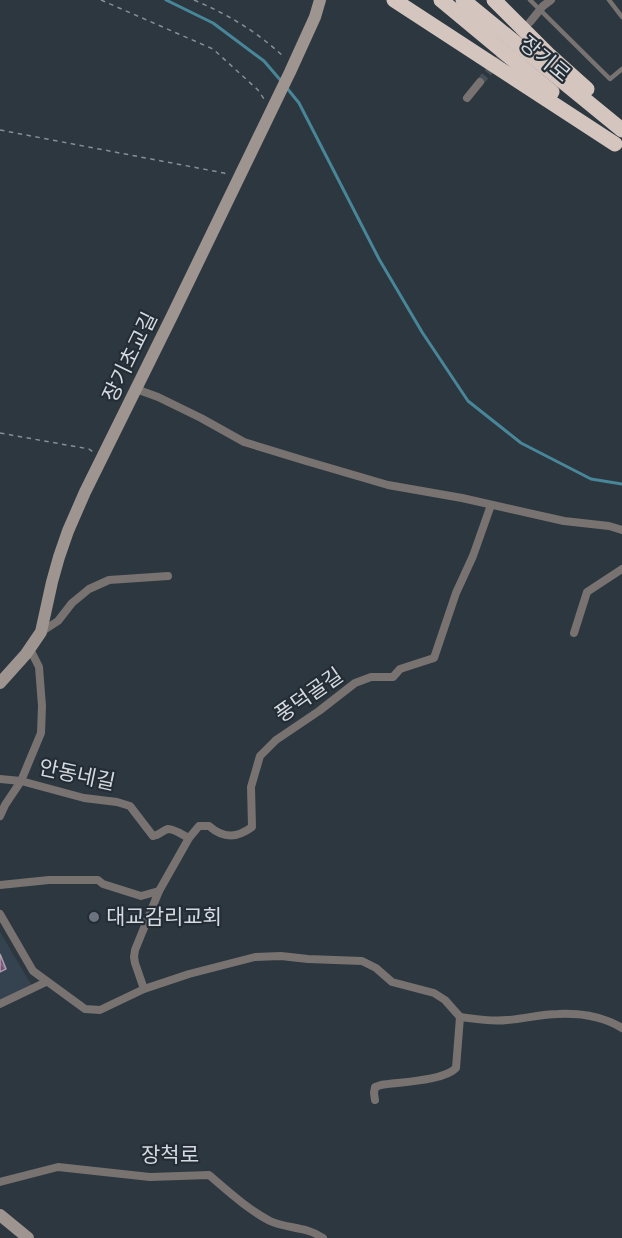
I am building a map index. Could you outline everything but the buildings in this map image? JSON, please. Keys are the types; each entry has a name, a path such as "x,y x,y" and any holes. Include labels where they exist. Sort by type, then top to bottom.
{"highway":[{"path":"394,0 618,147"},
{"name":"장기로","path":"441,0 618,147"},
{"name":"장기로","path":"463,0 622,128"},
{"path":"494,0 592,94 622,128"}],"main road":[{"path":"292,68 320,0"},
{"name":"장기초교길","path":"0,683 30,649 41,632 59,557 76,511 292,68"},
{"path":"0,1215 28,1238"}],"street":[{"path":"530,22 551,0"},
{"path":"467,98 480,82"},
{"path":"136,389 201,418 244,442 388,485 564,521 609,526 622,530"},
{"name":"풍덕골길","path":"189,838 199,826 209,826 225,836 243,833 252,827 251,787 260,756 276,740 355,683 371,676 393,677 400,669 434,658 456,592 473,556 491,505"},
{"path":"574,633 587,592 622,569"},
{"name":"장기초교길","path":"41,632 58,621 72,603 89,589 109,580 168,576"},
{"path":"21,781 40,734 42,706 39,667 30,649"},
{"name":"안동네길","path":"0,779 21,781 84,798 117,802 132,808 153,836 171,829 189,838"},
{"name":"안동네길","path":"0,816 21,781"},
{"path":"144,989 135,963 135,950 159,891 189,838"},
{"path":"0,885 49,880 98,880 103,884 141,896 159,891"},
{"path":"0,914 33,971 85,1009 100,1010 144,989 189,974 255,957 282,956 362,962 376,968 392,982 434,993 445,1000 460,1017 486,1021 560,1013 589,1016 614,1023 622,1028"},
{"path":"0,1004 46,982"},
{"path":"375,1100 375,1087 432,1078 452,1072 456,1068 460,1017"},
{"name":"장척로","path":"0,1182 57,1167 150,1177 209,1175 252,1210 272,1222 302,1228 323,1238"}],"lane":[{"path":"530,0 610,79 622,69"},
{"path":"609,0 622,17"}],"path":[{"path":"101,0 213,49 273,107"},
{"path":"194,0 225,14 248,28 276,50 292,68"},
{"path":"0,130 224,173 238,180"},
{"path":"0,433 89,449 101,457"}],"shaded area":[{"path":"0,932 32,986 0,1001"}],"waterway":[{"path":"166,0 213,23 264,61 282,82"},
{"path":"286,87 299,103 379,259 422,332 468,401 521,443 591,479 622,484"}],"tunnel":[{"path":"480,82 526,27"}],"place":[{"name":"대교감리교회","path":"94,917"}]}
